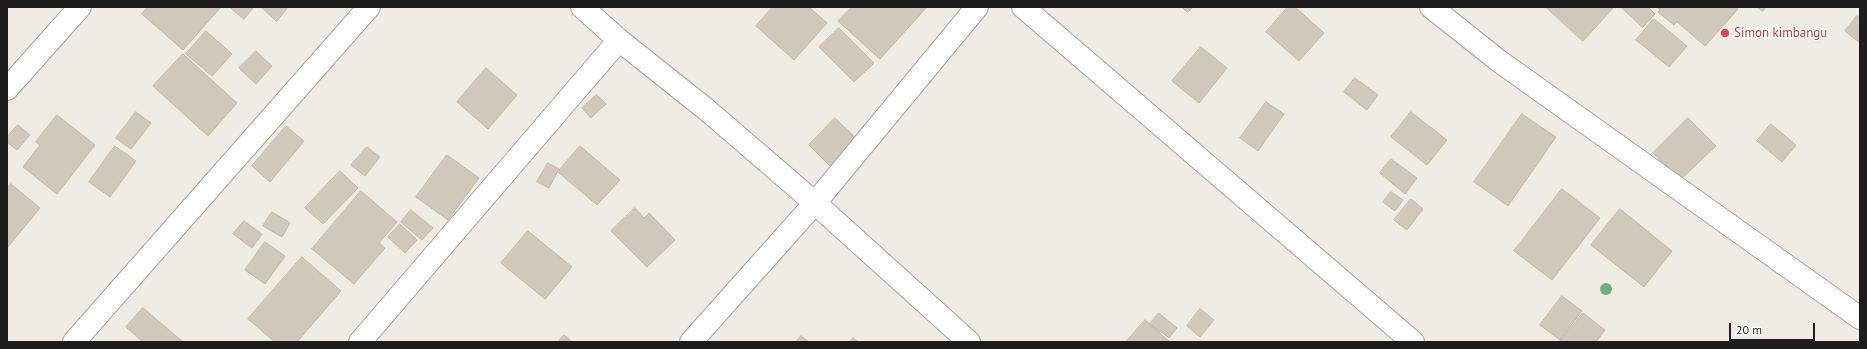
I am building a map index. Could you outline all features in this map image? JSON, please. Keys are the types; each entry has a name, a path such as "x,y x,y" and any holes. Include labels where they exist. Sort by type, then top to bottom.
{"street":[{"path":"7,89 80,7"},
{"path":"74,342 369,7"},
{"path":"582,7 619,40 707,110 815,203 960,339"},
{"path":"691,342 815,203 976,7"},
{"path":"1023,7 1414,342"},
{"path":"1432,7 1499,61 1860,318"},
{"path":"360,342 619,40"}],"building":[{"path":"148,7 221,7 183,50 142,14"},
{"path":"230,7 254,7 244,19"},
{"path":"261,7 288,7 277,21"},
{"path":"773,7 809,7 827,23 794,60 756,26"},
{"path":"852,7 927,7 880,59 838,21"},
{"path":"1182,7 1193,7 1188,12"},
{"path":"1288,7 1295,7 1324,33 1299,61 1266,32"},
{"path":"1546,7 1614,7 1583,41"},
{"path":"1621,7 1648,7 1655,14 1643,27"},
{"path":"1657,7 1736,7 1738,9 1705,46 1677,22 1674,25 1658,12 1660,10"},
{"path":"1757,7 1766,7 1763,11"},
{"path":"1857,16 1860,18 1860,43 1845,31"},
{"path":"1654,19 1687,46 1669,67 1636,40"},
{"path":"839,28 874,63 854,82 819,47"},
{"path":"206,31 232,54 212,76 186,54"},
{"path":"1201,47 1227,68 1199,103 1172,81"},
{"path":"256,51 272,66 256,84 239,68"},
{"path":"183,54 237,103 208,136 153,86"},
{"path":"486,68 517,95 488,129 457,102"},
{"path":"1355,78 1378,95 1367,110 1344,92"},
{"path":"597,95 606,104 591,118 582,108"},
{"path":"1266,102 1284,114 1258,151 1240,138"},
{"path":"136,112 151,123 131,149 116,138"},
{"path":"1411,112 1447,140 1427,165 1391,137"},
{"path":"1522,114 1556,137 1508,206 1474,182"},
{"path":"57,115 95,145 57,194 23,167 40,145 36,142"},
{"path":"835,118 857,139 830,166 809,145"},
{"path":"1688,118 1716,146 1680,180 1653,153"},
{"path":"1771,124 1796,145 1782,162 1757,141"},
{"path":"18,125 30,135 17,150 7,142 7,137"},
{"path":"286,126 304,141 270,182 252,166"},
{"path":"115,146 136,161 110,197 89,182"},
{"path":"580,146 620,180 597,205 558,172"},
{"path":"367,147 380,157 365,176 351,165"},
{"path":"447,155 479,178 448,220 416,197"},
{"path":"1391,159 1417,178 1405,194 1380,173"},
{"path":"548,163 559,169 549,188 537,182"},
{"path":"340,171 358,188 323,224 305,208"},
{"path":"11,184 40,208 7,248 7,189"},
{"path":"1562,189 1600,218 1552,280 1514,251"},
{"path":"361,191 397,222 379,243 385,248 354,284 312,249"},
{"path":"1391,192 1403,200 1395,211 1383,202"},
{"path":"1411,199 1423,209 1407,230 1394,220"},
{"path":"635,208 644,218 649,213 675,240 647,267 611,231"},
{"path":"1620,209 1672,251 1644,287 1591,245"},
{"path":"411,210 433,228 422,240 401,222"},
{"path":"272,212 290,223 282,237 263,226"},
{"path":"244,221 262,234 252,248 233,234"},
{"path":"400,224 417,240 405,253 388,237"},
{"path":"528,231 572,267 545,299 501,263"},
{"path":"265,242 285,256 265,284 245,270"},
{"path":"302,257 341,291 297,342 275,342 248,319"},
{"path":"1562,296 1582,311 1560,340 1540,325"},
{"path":"143,308 183,342 143,342 126,327"},
{"path":"1200,309 1214,320 1200,337 1187,326"},
{"path":"1159,313 1177,328 1169,338 1150,324"},
{"path":"1583,313 1605,330 1596,342 1560,342"},
{"path":"1145,320 1170,342 1126,342"},
{"path":"564,335 572,342 558,342"},
{"path":"801,336 809,342 796,342"},
{"path":"853,338 858,342 850,342"}],"place":[{"name":"Simon kimbangu","path":"1725,33"}]}
